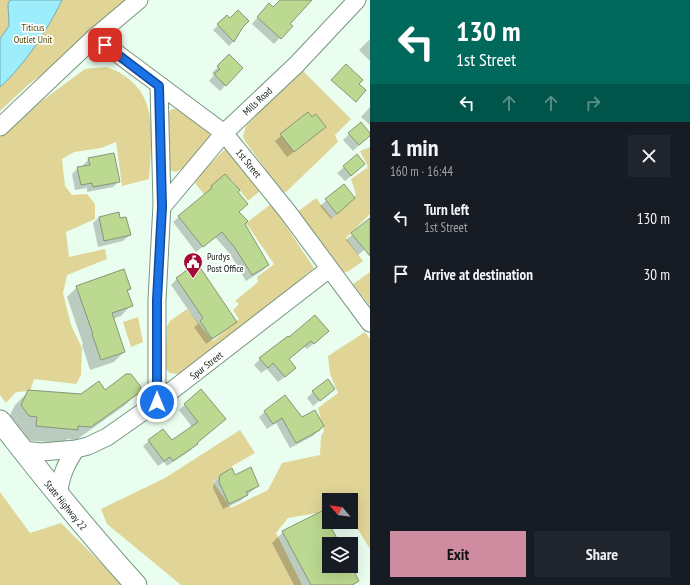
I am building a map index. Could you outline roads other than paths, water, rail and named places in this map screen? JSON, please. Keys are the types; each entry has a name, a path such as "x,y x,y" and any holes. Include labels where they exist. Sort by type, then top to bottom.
{"main road":[{"name":"State Highway 22","path":"0,421 88,532 136,585"}],"street":[{"path":"0,127 55,73 139,0"},
{"name":"Mills Road","path":"162,207 224,133 297,64 357,0"},
{"name":"1st Street","path":"95,37 224,133 287,211 370,323"},
{"path":"157,402 157,300 162,207 159,86"},
{"name":"Spur Street","path":"22,450 42,452 76,449 88,446 107,437 157,402 329,269"},
{"path":"58,495 61,478 66,464 76,449"}],"water":[{"path":"10,0 62,0 50,23 35,46 18,69 0,87 0,39 9,26 8,4"}],"place":[{"name":"Purdys Post Office","path":"193,279"}],"park label":[{"name":"Titicus Outlet Unit","path":"33,32"}]}
